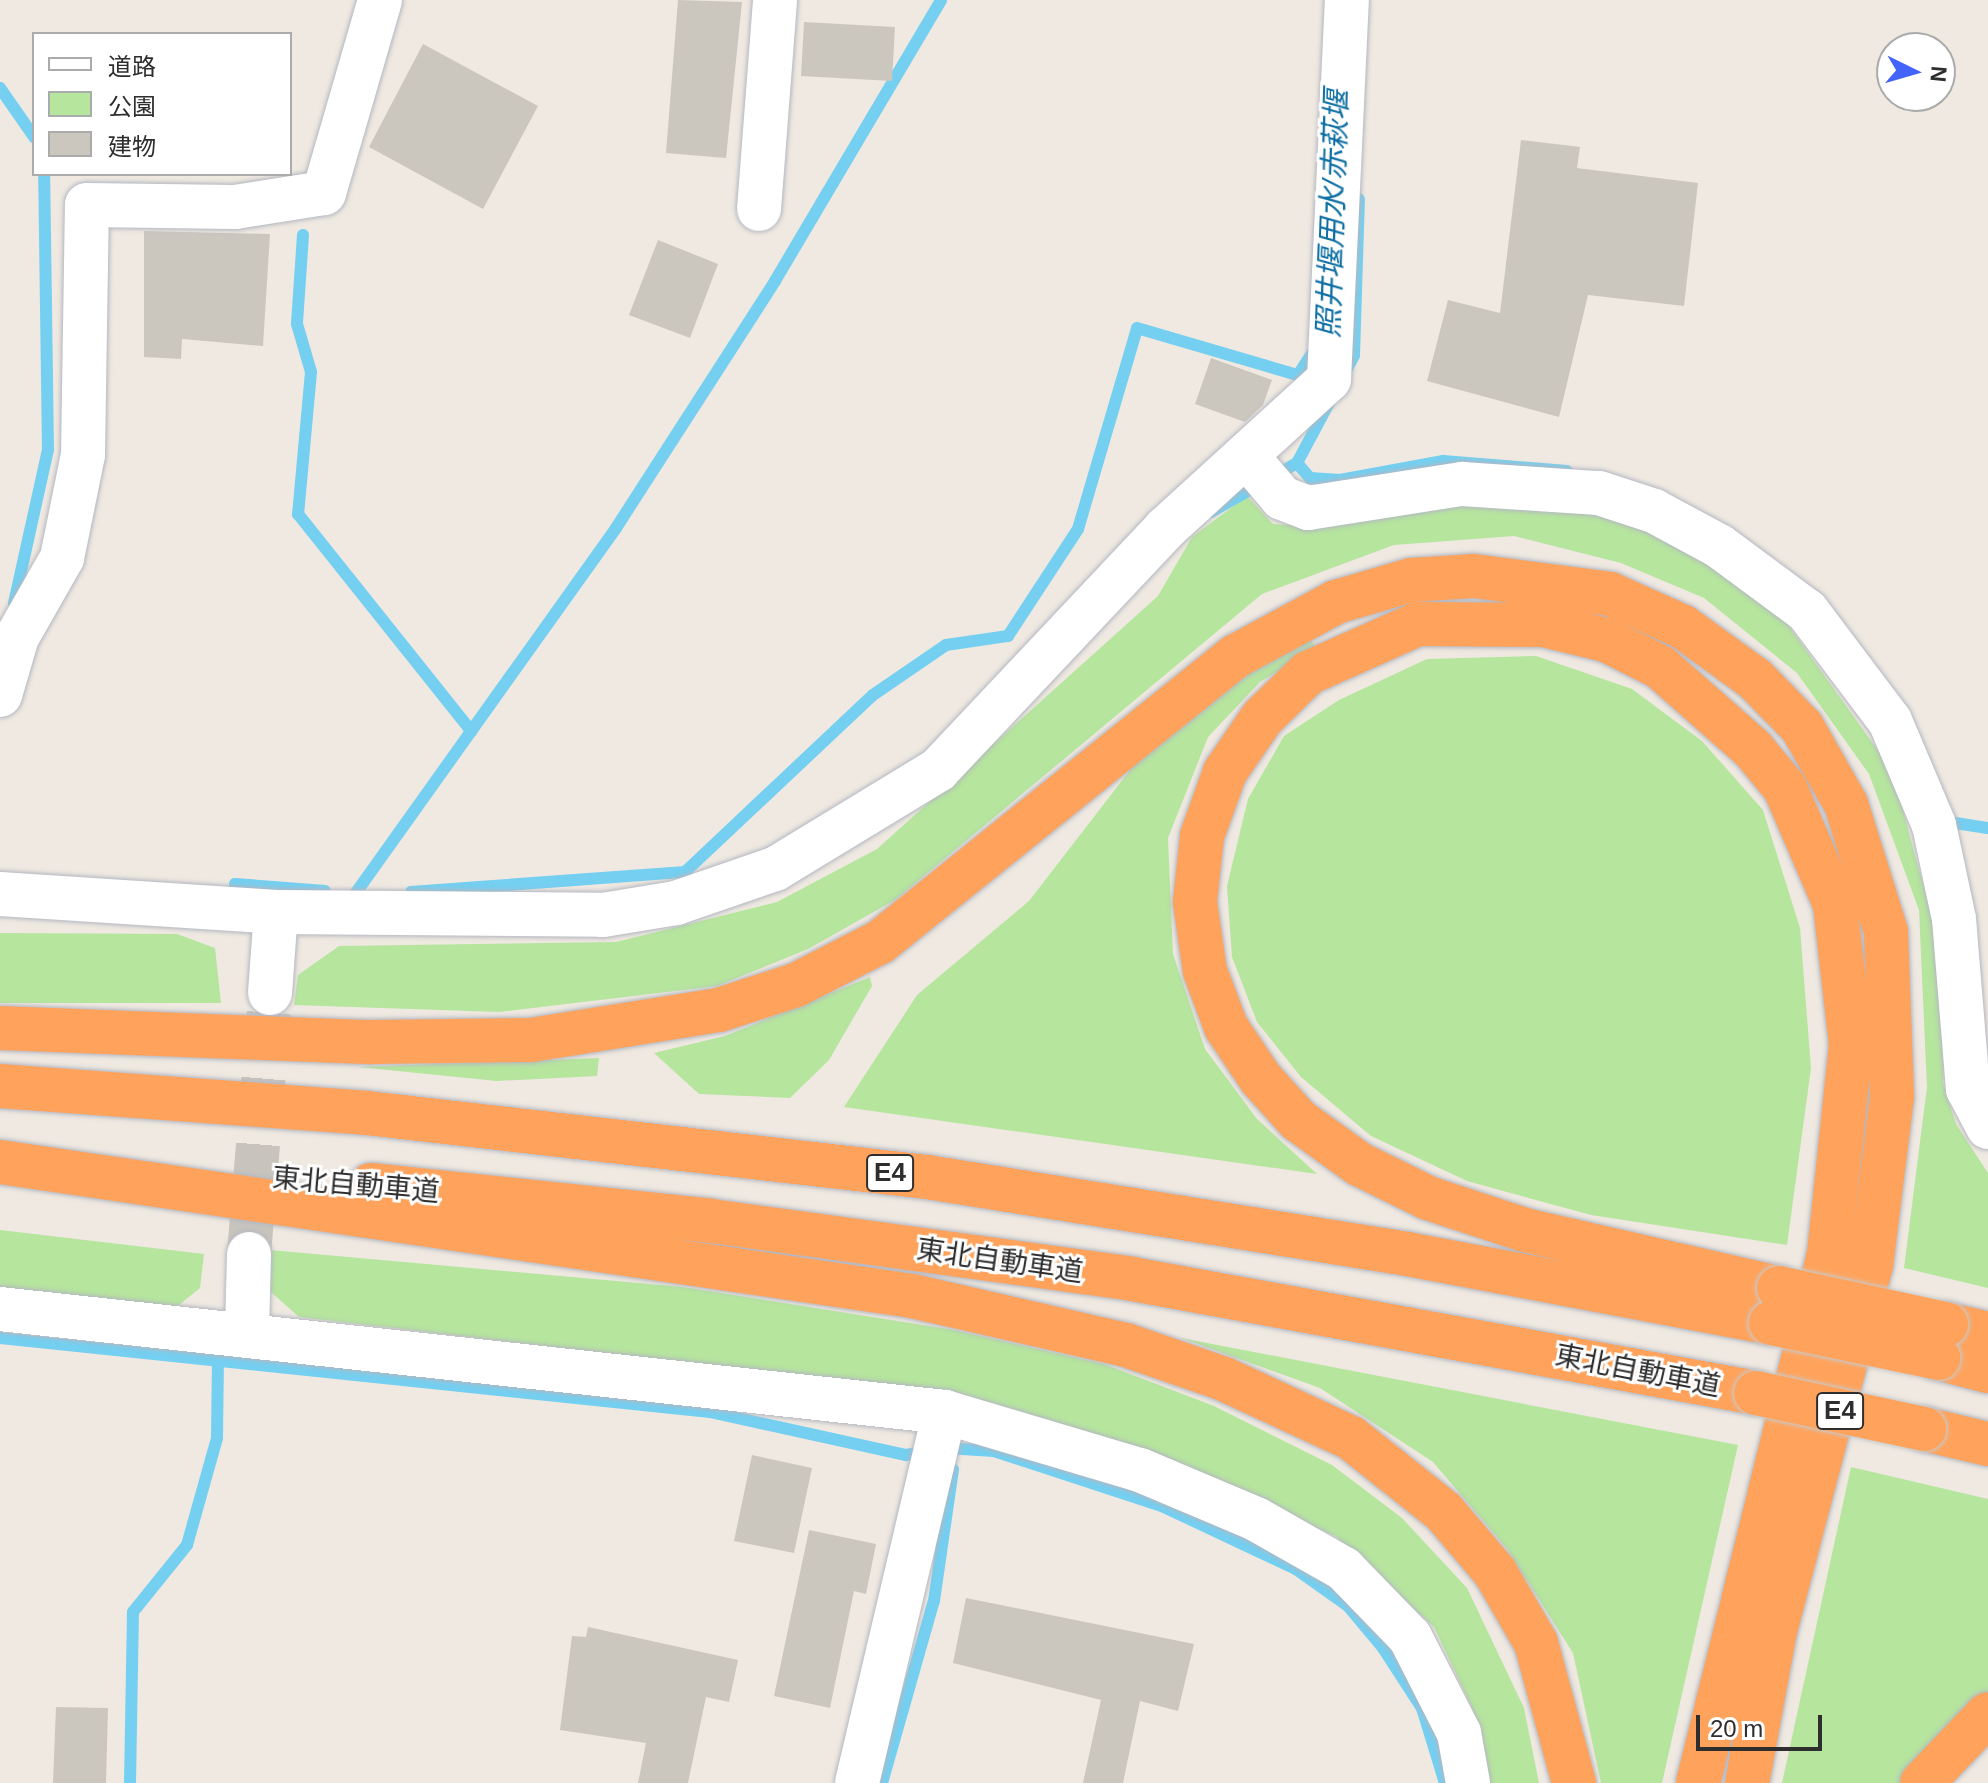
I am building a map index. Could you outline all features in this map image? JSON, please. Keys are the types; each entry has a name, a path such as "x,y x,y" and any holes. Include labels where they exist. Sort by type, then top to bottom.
{"highway":[{"path":"0,1028 372,1042 515,1040 719,1010 796,985 880,942 1188,691 1336,602 1411,580 1474,576 1610,594 1683,627 1755,679 1802,727 1846,804 1886,932 1892,1097 1871,1265 1775,1631 1747,1783"},
{"path":"1698,1783 1829,1254 1851,1045 1835,904 1785,788 1753,749 1712,705 1606,640 1543,625 1418,624 1308,673 1262,718 1225,772 1201,849 1195,902 1205,971 1226,1027 1261,1079 1298,1120 1359,1164 1428,1198 1775,1306"},
{"name":"E4","path":"0,1086 367,1113 927,1177 1407,1254 1775,1306 1942,1341 1988,1334"},
{"path":"0,1161 912,1296 1126,1345 1224,1379 1351,1438 1444,1512 1495,1572 1536,1643 1574,1783"},
{"name":"東北自動車道","path":"0,1161 343,1182 711,1221 1132,1279 1756,1393 1988,1444"},
{"name":"E4","path":"1942,1341 1988,1371"},
{"path":"1922,1783 1988,1714"}],"street":[{"path":"0,695 17,637 62,558 83,455 87,205 235,207 324,193 380,0"},
{"path":"759,209 775,0"},
{"path":"0,894 276,912 603,915 676,903 775,869 938,770 1165,529 1314,400 1329,379 1336,349 1347,0"},
{"path":"1248,458 1282,498 1308,508 1462,484 1599,493 1654,511 1719,546 1807,611 1890,721 1925,799 1954,919 1968,1089 1988,1127"},
{"path":"270,993 276,912"},
{"path":"247,1331 249,1254"},
{"path":"0,1309 247,1331 945,1412 1140,1470 1256,1519 1344,1569 1410,1637 1459,1733 1468,1783"},
{"path":"857,1783 945,1412"}],"green space":[{"path":"1247,496 1273,524 1326,527 1430,503 1542,497 1687,541 1783,618 1892,770 1947,973 1943,1083 1956,1124 1988,1173 1988,1288 1904,1268 1927,1087 1919,910 1869,774 1797,673 1704,598 1621,563 1514,536 1394,545 1262,594 895,900 808,949 717,986 499,1012 294,1005 298,975 339,946 616,942 777,902 877,849 1158,596 1192,537"},
{"path":"1306,633 1316,648 1260,682 1208,737 1168,838 1173,954 1205,1049 1257,1119 1317,1174 844,1107 917,995 1029,901 1134,765 1253,664"},
{"path":"1536,656 1632,689 1702,741 1763,810 1800,928 1811,1068 1787,1245 1591,1215 1467,1181 1371,1136 1301,1077 1257,1022 1232,957 1227,886 1248,799 1284,736 1339,700 1427,659"},
{"path":"0,933 177,934 215,948 221,1003 0,1003"},
{"path":"870,977 872,986 829,1060 790,1098 699,1094 654,1053 725,1036"},
{"path":"599,1058 597,1076 497,1081 358,1067"},
{"path":"0,1230 204,1254 200,1288 174,1309 0,1294"},
{"path":"270,1250 683,1287 954,1330 1104,1364 1214,1406 1332,1465 1402,1518 1467,1588 1524,1708 1539,1783 1490,1783 1481,1727 1434,1627 1335,1536 1128,1444 940,1392 299,1317 263,1285"},
{"path":"1181,1338 1738,1445 1662,1783 1601,1783 1573,1653 1507,1549 1433,1462 1320,1388"},
{"path":"1851,1467 1988,1499 1988,1693 1901,1783 1782,1783"}],"building":[{"path":"678,0 742,2 726,158 666,153"},
{"path":"804,22 895,27 892,81 801,76"},
{"path":"423,44 538,106 483,209 369,147"},
{"path":"1521,140 1580,147 1577,168 1698,183 1684,306 1588,295 1559,417 1427,381 1448,300 1500,313"},
{"path":"144,231 270,234 263,346 182,339 181,359 144,357"},
{"path":"658,240 718,264 690,338 629,315"},
{"path":"1211,358 1272,380 1263,405 1245,422 1195,404"},
{"path":"752,1455 812,1468 794,1553 734,1541"},
{"path":"809,1530 876,1544 866,1594 854,1591 830,1708 774,1696"},
{"path":"966,1598 1194,1644 1178,1711 1140,1701 1123,1783 1083,1783 1101,1700 953,1663"},
{"path":"588,1627 738,1660 729,1702 706,1697 688,1783 638,1783 646,1743 560,1730 572,1636 586,1637"},
{"path":"56,1707 108,1708 106,1783 53,1783"}],"waterway":[{"path":"355,894 616,528 775,281 941,0"},
{"path":"0,88 32,134"},
{"path":"14,603 48,450 44,176"},
{"name":"照井堰用水/赤萩堰","path":"1346,371 1354,355 1359,199"},
{"path":"303,235 297,324 311,372 298,514 471,731"},
{"path":"411,892 685,872 873,695 946,645 1008,636 1078,529 1137,328 1298,375 1316,347"},
{"name":"照井堰用水/赤萩堰","path":"1211,512 1297,463 1330,401"},
{"path":"1297,463 1310,478 1340,480 1443,461 1567,471"},
{"path":"1949,822 1988,828"},
{"path":"235,900 235,884 325,891"},
{"path":"0,1338 710,1412 906,1455 928,1451"},
{"path":"130,1783 133,1612 187,1545 217,1438 218,1356"},
{"path":"946,1448 994,1451 1164,1507 1296,1569 1348,1606 1383,1648 1422,1708 1445,1783"},
{"name":"照井堰用水/赤萩堰","path":"882,1783 934,1601 953,1469"}],"tunnel":[{"path":"249,1254 270,999"}]}
